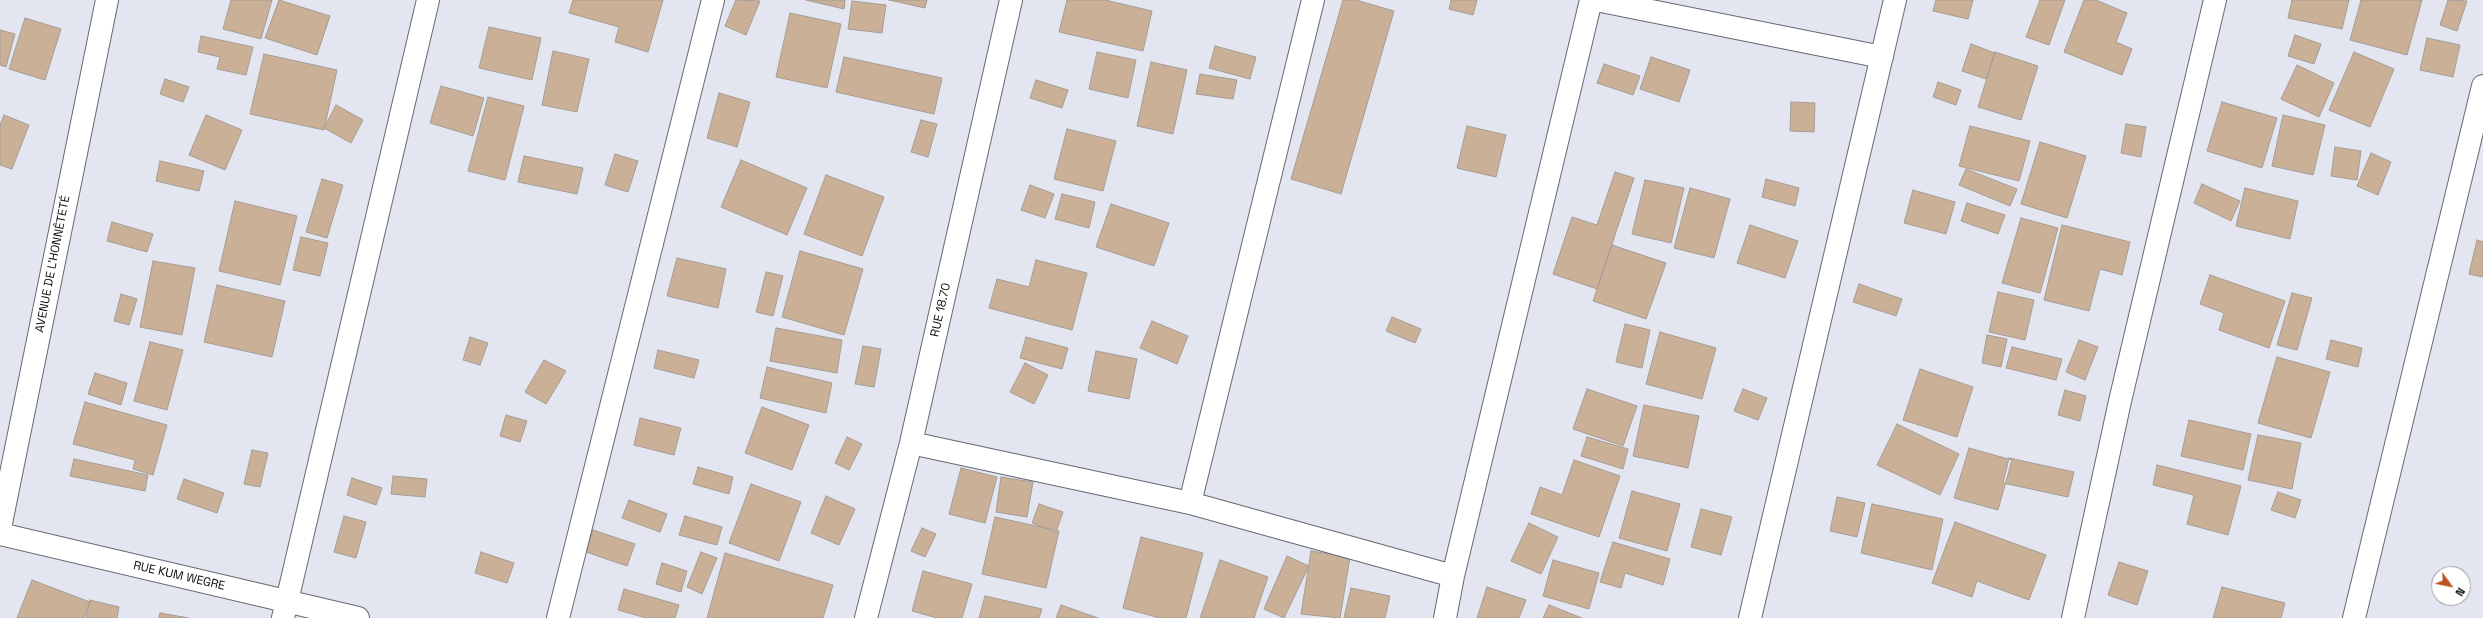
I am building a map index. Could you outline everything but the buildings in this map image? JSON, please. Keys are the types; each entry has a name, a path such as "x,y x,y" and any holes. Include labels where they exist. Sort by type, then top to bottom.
{"street":[{"name":"AVENUE DE L'HONNÊTETÉ","path":"0,528 107,0"},
{"path":"285,610 428,0"},
{"path":"558,618 712,0"},
{"name":"RUE 18.70","path":"866,618 910,443 1011,0"},
{"path":"1190,503 1313,0"},
{"path":"1445,618 1453,576 1590,0"},
{"path":"1596,0 1882,57"},
{"path":"1750,618 1895,0"},
{"path":"2073,618 2120,401 2215,0"},
{"path":"2354,618 2483,86"},
{"path":"910,443 1190,503 1453,576"},
{"name":"RUE KUM WEGRE","path":"0,534 285,610 358,618"}]}
